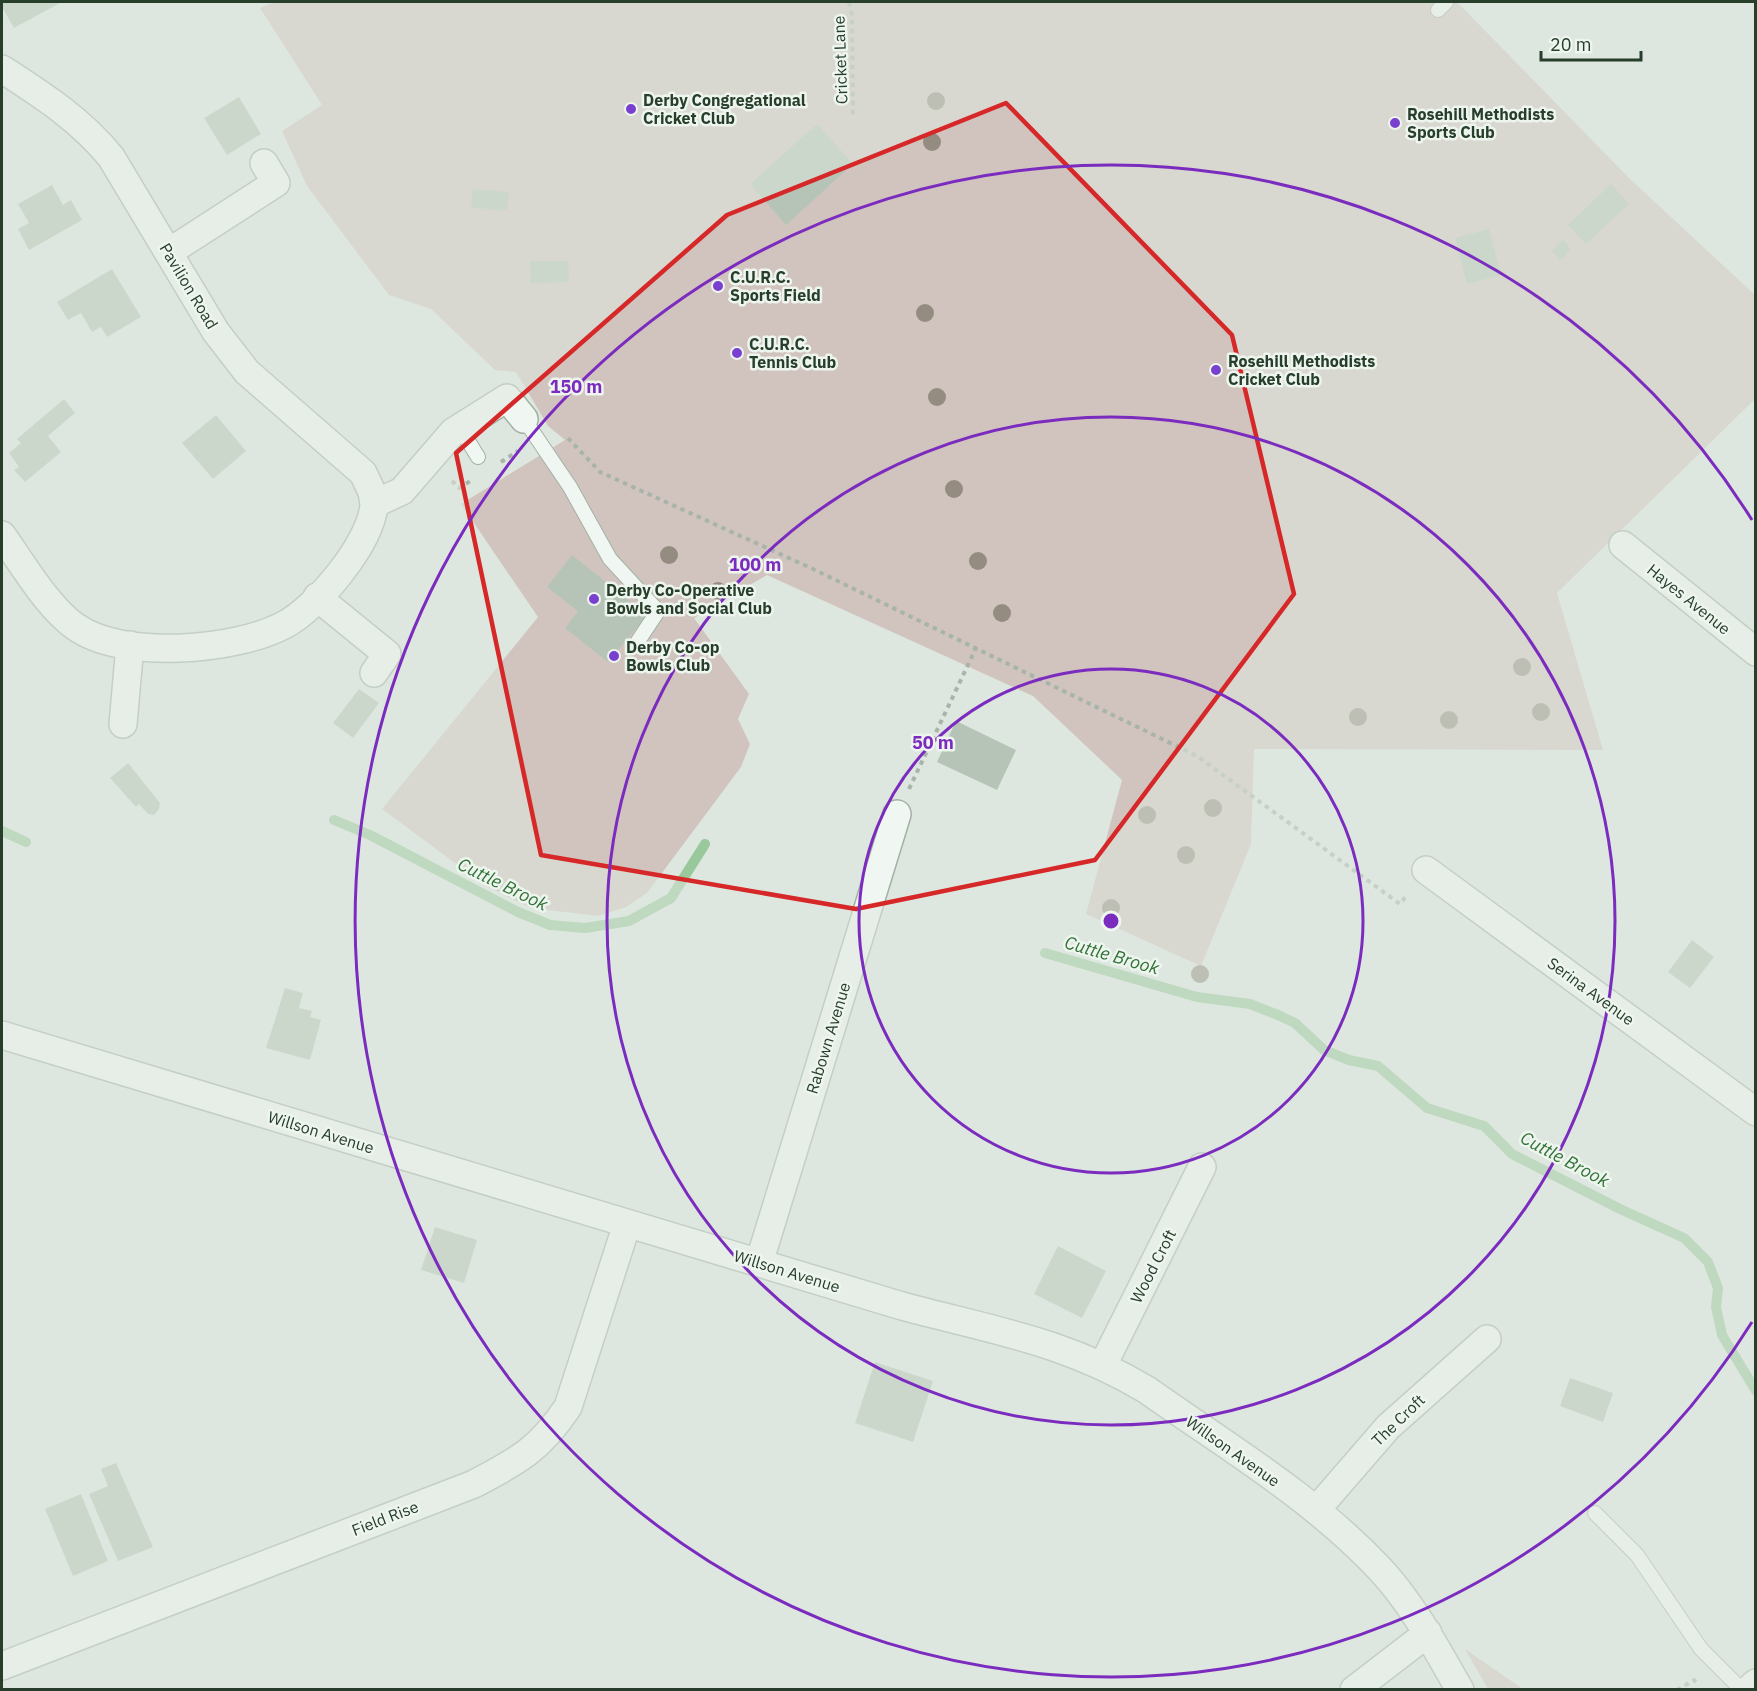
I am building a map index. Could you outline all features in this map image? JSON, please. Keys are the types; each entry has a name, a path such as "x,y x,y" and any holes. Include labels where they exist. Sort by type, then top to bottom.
{"street":[{"name":"Pavilion Road","path":"2,69 56,105 93,135 111,157 216,332 247,372 363,473 372,492 374,504"},
{"path":"169,252 276,183 264,164"},
{"path":"2,535 61,614 76,627 109,641 130,645 182,646 250,638 286,624 317,597 361,546 372,521 374,504 402,491 443,442 460,428 507,398 531,428"},
{"name":"Hayes Avenue","path":"1623,545 1755,652"},
{"path":"317,597 387,654 374,674"},
{"path":"123,724 130,645"},
{"name":"Rabown Avenue","path":"759,1263 897,814"},
{"name":"Serina Avenue","path":"1426,870 1755,1112"},
{"name":"Willson Avenue","path":"2,1035 903,1306 1014,1334 1103,1365 1146,1390 1317,1509 1380,1569 1428,1633 1460,1689"},
{"name":"Wood Croft","path":"1103,1365 1202,1167"},
{"name":"Field Rise","path":"2,1666 474,1484 522,1459 551,1432 568,1407 627,1224"},
{"name":"The Croft","path":"1317,1509 1388,1427 1487,1339"},
{"path":"1354,1689 1428,1633"},
{"path":"1748,1689 1755,1683"}],"lane":[{"path":"460,428 478,457"},
{"path":"531,428 570,487 610,559 658,611 638,641"},
{"path":"1595,1513 1637,1555 1701,1649 1742,1689"}],"path":[{"name":"Cricket Lane","path":"849,2 852,15 853,118"},
{"path":"499,463 531,428 558,428 600,472 813,569 1197,756 1400,904 1426,870"},
{"path":"430,460 459,488 479,476"},
{"path":"897,814 976,648"},
{"path":"1677,1689 1694,1680 1701,1685"}],"highlighted area":[{"path":"1006,103 1232,335 1294,594 1095,860 856,909 541,855 456,453 727,215"}],"shaded area":[{"path":"274,2 1457,2 1629,178 1755,295 1755,399 1557,593 1603,750 1254,749 1251,844 1201,966 1086,914 1122,780 1033,696 767,575 694,618 749,694 738,719 750,744 741,767 647,893 626,907 598,916 531,908 486,886 382,809 538,617 461,504 565,440 548,426 516,372 495,370 431,309 389,295 307,186 282,131 322,105 260,8"},
{"path":"1465,1649 1523,1689 1488,1689"}],"building":[{"path":"2,2 62,2 14,28 2,7"},
{"path":"239,97 261,134 227,155 204,118"},
{"path":"817,124 853,164 786,225 750,184"},
{"path":"1611,184 1629,204 1586,244 1568,225"},
{"path":"52,185 63,205 71,200 82,220 29,250 18,229 29,223 18,204"},
{"path":"473,189 509,192 507,211 471,207"},
{"path":"1489,229 1501,275 1467,284 1455,238"},
{"path":"1563,240 1571,249 1561,260 1552,251"},
{"path":"530,261 568,261 569,282 531,283"},
{"path":"112,269 141,317 107,337 101,327 92,332 81,313 68,320 57,302"},
{"path":"64,399 75,413 48,436 61,452 25,482 14,470 19,467 9,453 21,443 17,439"},
{"path":"216,415 246,451 213,479 182,443"},
{"name":"Derby Co-Operative Bowls and Social Club","path":"572,555 647,615 608,662 565,628 578,611 547,587"},
{"path":"359,689 379,703 353,738 333,723"},
{"path":"956,721 1016,750 997,790 937,762"},
{"path":"128,763 160,803 154,815 148,814 139,804 136,807 110,778"},
{"path":"1692,940 1714,957 1690,988 1668,972"},
{"path":"285,988 303,993 299,1008 312,1011 310,1017 321,1020 310,1060 266,1048"},
{"path":"435,1227 477,1240 464,1283 421,1270"},
{"path":"1058,1246 1106,1271 1082,1318 1034,1294"},
{"path":"875,1362 933,1381 913,1442 855,1423"},
{"path":"1570,1378 1613,1393 1603,1422 1560,1406"},
{"path":"116,1463 153,1547 118,1561 89,1494 108,1486 101,1469"},
{"path":"81,1494 108,1561 73,1576 45,1509"}],"waterway":[{"name":"Cuttle Brook","path":"334,820 370,835 518,912 550,925 585,928 629,921 671,898 705,844"},
{"name":"Cuttle Brook","path":"2,831 26,842"},
{"name":"Cuttle Brook","path":"1045,953 1197,997 1250,1004 1278,1015 1295,1023 1324,1050 1349,1060 1378,1066 1427,1108 1484,1126 1512,1154 1620,1209 1684,1238 1708,1262 1718,1288 1716,1307 1722,1335 1756,1391"}],"place":[{"name":"Derby Congregational Cricket Club","path":"631,109"},
{"name":"Rosehill Methodists Sports Club","path":"1395,123"},
{"name":"C.U.R.C. Sports Field","path":"718,286"},
{"name":"C.U.R.C. Tennis Club","path":"737,353"},
{"name":"Rosehill Methodists Cricket Club","path":"1216,370"},
{"name":"Derby Co-Operative Bowls and Social Club","path":"594,599"},
{"name":"Derby Co-op Bowls Club","path":"614,656"}]}
